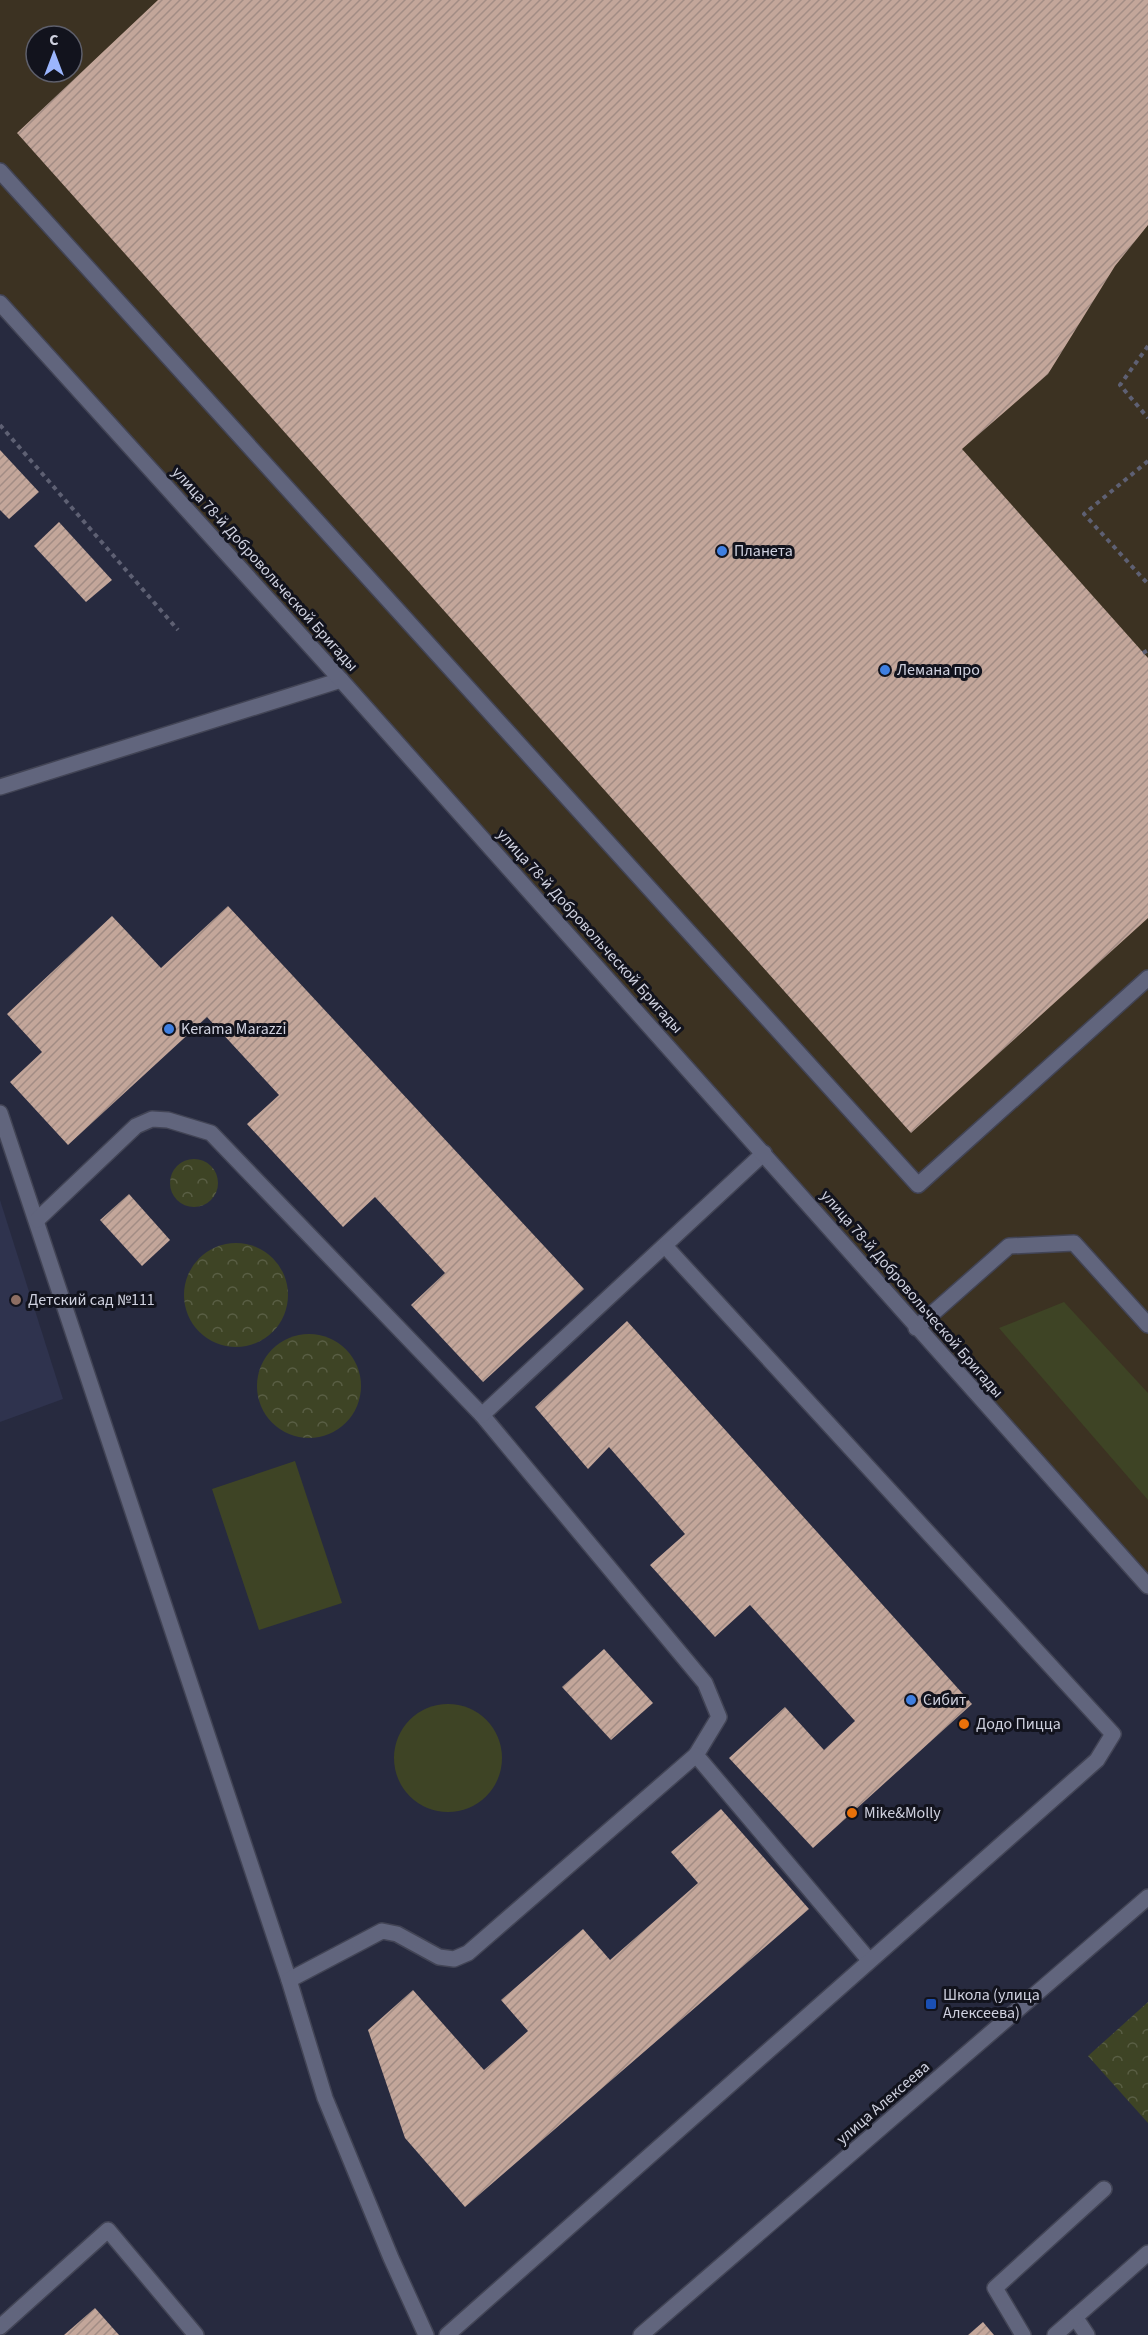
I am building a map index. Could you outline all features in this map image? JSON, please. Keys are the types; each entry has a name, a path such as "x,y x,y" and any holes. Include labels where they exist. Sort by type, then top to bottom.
{"street":[{"path":"0,171 918,1185 1148,978"},
{"name":"улица 78-й Добровольческой Бригады","path":"0,303 765,1153 916,1328 1148,1587"},
{"path":"0,787 341,680"},
{"path":"0,1113 289,1980 325,2098 391,2258 426,2335"},
{"path":"37,1220 136,1125 152,1119 168,1120 211,1133 482,1415 705,1683 719,1717 696,1755 468,1953 454,1959 439,1957 397,1934 382,1931 289,1980"},
{"path":"482,1415 765,1153"},
{"path":"916,1328 1009,1246 1074,1243 1148,1325"},
{"path":"447,2335 1097,1760 1113,1734 666,1247"},
{"path":"696,1755 869,1960"},
{"name":"улица Алексеева","path":"641,2335 1148,1897"},
{"path":"1023,2335 995,2289 1104,2188"},
{"path":"0,2327 108,2230 196,2335"},
{"path":"1055,2335 1148,2253"},
{"path":"1075,2318 1087,2335"}],"path":[{"path":"1148,346 1120,385 1148,418"},
{"path":"0,425 178,630"},
{"path":"1148,461 1084,514 1148,584"},
{"path":"1143,652 1148,650"}],"shaded area":[{"name":"Планета","path":"0,0 1148,0 1148,1586 0,303"},
{"name":"Детский сад №111","path":"0,1200 63,1399 0,1422"}],"green space":[{"path":"194,1159 211,1166 218,1183 211,1200 194,1207 177,1200 170,1183 177,1166"},
{"path":"236,1243 256,1247 265,1252 279,1266 284,1275 288,1295 284,1315 279,1324 265,1338 256,1343 236,1347 216,1343 207,1338 193,1324 188,1315 184,1295 188,1275 193,1266 207,1252 216,1247"},
{"path":"1064,1302 1148,1393 1148,1500 999,1328"},
{"path":"309,1334 329,1338 338,1343 352,1357 357,1366 361,1386 357,1406 352,1415 338,1429 329,1434 309,1438 289,1434 280,1429 266,1415 261,1406 257,1386 261,1366 266,1357 280,1343 289,1338"},
{"path":"295,1461 342,1603 259,1630 212,1489"},
{"path":"448,1704 469,1708 486,1720 498,1737 502,1758 498,1779 486,1796 469,1808 448,1812 427,1808 410,1796 398,1779 394,1758 398,1737 410,1720 427,1708"},
{"path":"1148,2002 1148,2123 1088,2056"}],"building":[{"name":"Планета","path":"158,0 1148,0 1148,225 1115,266 1048,374 962,449 1148,658 1148,918 911,1133 17,133 69,84 84,84 84,70"},
{"path":"0,450 39,492 9,519 0,510"},
{"path":"59,522 112,580 86,602 34,546"},
{"path":"228,906 584,1289 483,1382 411,1305 445,1273 375,1197 343,1227 247,1124 279,1095 207,1017 68,1145 10,1082 42,1052 7,1014 112,916 161,968"},
{"path":"129,1194 170,1240 142,1266 100,1220"},
{"path":"627,1321 972,1704 813,1848 729,1758 785,1707 824,1750 855,1721 750,1605 715,1637 650,1565 685,1534 609,1447 588,1469 535,1407"},
{"path":"604,1649 653,1703 611,1740 562,1687"},
{"path":"721,1809 809,1909 465,2207 405,2138 368,2030 413,1990 484,2070 528,2031 501,2000 583,1929 610,1960 698,1883 671,1852"},
{"path":"95,2308 119,2335 64,2335"},
{"path":"983,2322 994,2335 968,2335"}],"place":[{"name":"Планета","path":"722,551"},
{"name":"Лемана про","path":"885,670"},
{"name":"Kerama Marazzi","path":"169,1029"},
{"name":"Детский сад №111","path":"16,1300"},
{"name":"Сибит","path":"911,1700"},
{"name":"Додо Пицца","path":"964,1724"},
{"name":"Mike&Molly","path":"852,1813"},
{"name":"Школа (улица Алексеева)","path":"931,2004"}]}
